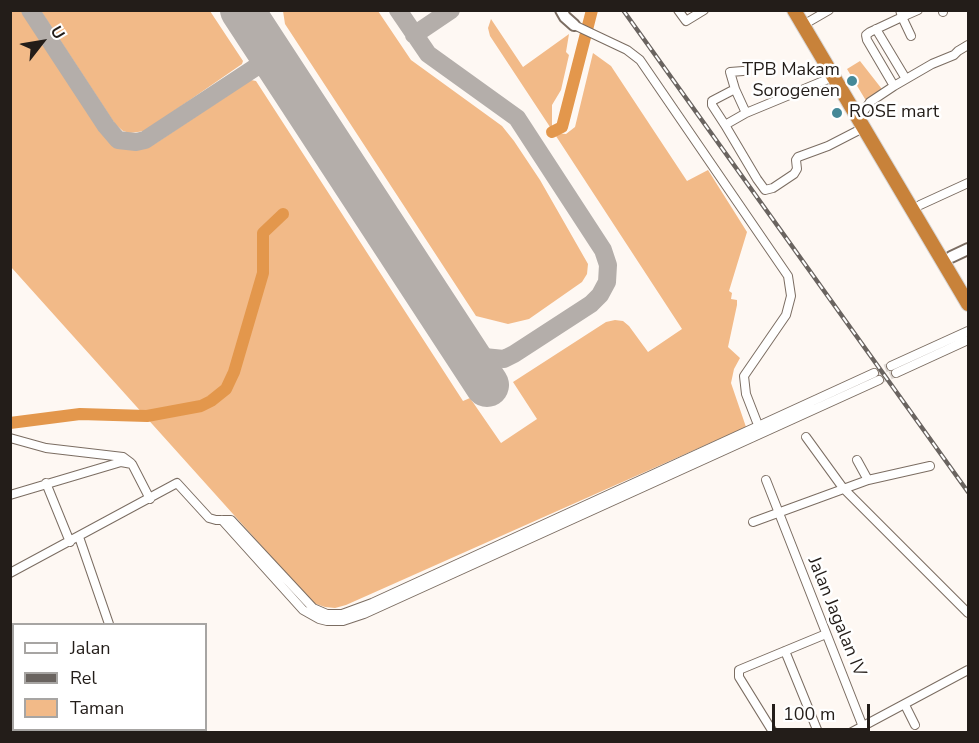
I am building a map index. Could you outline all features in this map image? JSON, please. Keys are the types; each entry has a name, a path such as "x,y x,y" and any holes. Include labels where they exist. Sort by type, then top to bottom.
{"highway":[{"path":"794,10 969,304"},
{"path":"807,16 969,286"}],"street":[{"path":"561,10 574,25 627,50 640,60 788,276 791,296 786,315 744,376 746,394 760,430"},
{"path":"678,10 686,21 704,10"},
{"path":"807,16 829,10"},
{"path":"894,86 867,40 868,34 901,14 918,10"},
{"path":"901,14 911,36"},
{"path":"876,28 906,79"},
{"path":"864,111 870,102 894,86 969,45"},
{"path":"743,71 730,72 746,113"},
{"path":"724,125 746,113 833,77"},
{"path":"735,89 712,101 712,105 765,190 773,188 794,174 798,157 828,146 863,128"},
{"path":"920,205 969,183"},
{"path":"951,257 969,249"},
{"path":"969,331 893,369 969,340"},
{"path":"222,520 303,610 319,619 335,622 364,615 617,499 876,376"},
{"path":"10,573 174,484 179,484 209,518 231,520 306,602 319,611 334,615 342,614 372,603 617,490 760,430"},
{"path":"806,437 843,488 969,613"},
{"path":"10,438 46,448 123,457 132,464 150,499"},
{"path":"857,460 868,480"},
{"path":"10,495 113,464 121,462 132,464"},
{"path":"753,522 868,480 930,466"},
{"name":"Jalan Jagalan IV","path":"766,480 864,730"},
{"path":"46,483 70,542"},
{"path":"617,490 617,499"},
{"path":"79,537 109,623"},
{"path":"773,732 738,673 741,668 826,634"},
{"path":"784,651 818,732"},
{"path":"852,732 864,730 969,670"},
{"path":"905,705 915,725"}],"green space":[{"path":"11,11 22,11 104,135 118,145 144,148 156,143 251,80 256,81 463,401 470,398 501,443 537,419 513,382 606,322 623,321 648,352 682,329 554,133 566,134 575,127 593,53 611,66 687,181 708,170 747,232 729,291 732,293 731,299 737,300 737,305 728,347 740,358 734,369 731,383 746,427 346,605 335,608 313,603 11,267"},
{"path":"41,11 210,11 243,61 242,64 145,131 130,133 123,131 115,124"},
{"path":"283,11 378,11 411,60 502,126 514,141 540,180 588,264 587,274 582,282 529,319 508,324 476,316 285,24"},
{"path":"491,19 523,67 569,34 566,52 569,55 561,90 552,105 552,130 490,36 488,28"},
{"path":"860,61 885,93 868,104 847,69"}],"waterway":[{"path":"552,132 562,127 592,10"},
{"path":"10,423 80,414 147,416 201,406 211,401 226,389 234,372 263,273 263,233 283,214"}],"taxiway":[{"path":"30,10 106,126 118,140 136,142 145,140 256,67 270,65 282,71"},
{"path":"250,10 251,24"},
{"path":"398,10 428,54 517,118 603,250 608,265 607,282 600,295 591,304 504,359 484,357 470,351 455,335"},
{"path":"414,35 451,10"},
{"path":"256,67 264,56 263,42"}],"runway":[{"path":"242,10 487,385"}],"tunnel":[{"path":"874,373 891,366"},
{"path":"879,380 896,373"}],"railway":[{"path":"623,10 968,492"}],"place":[{"name":"TPB Makam Sorogenen","path":"852,81"},
{"name":"ROSE mart","path":"837,113"}]}
